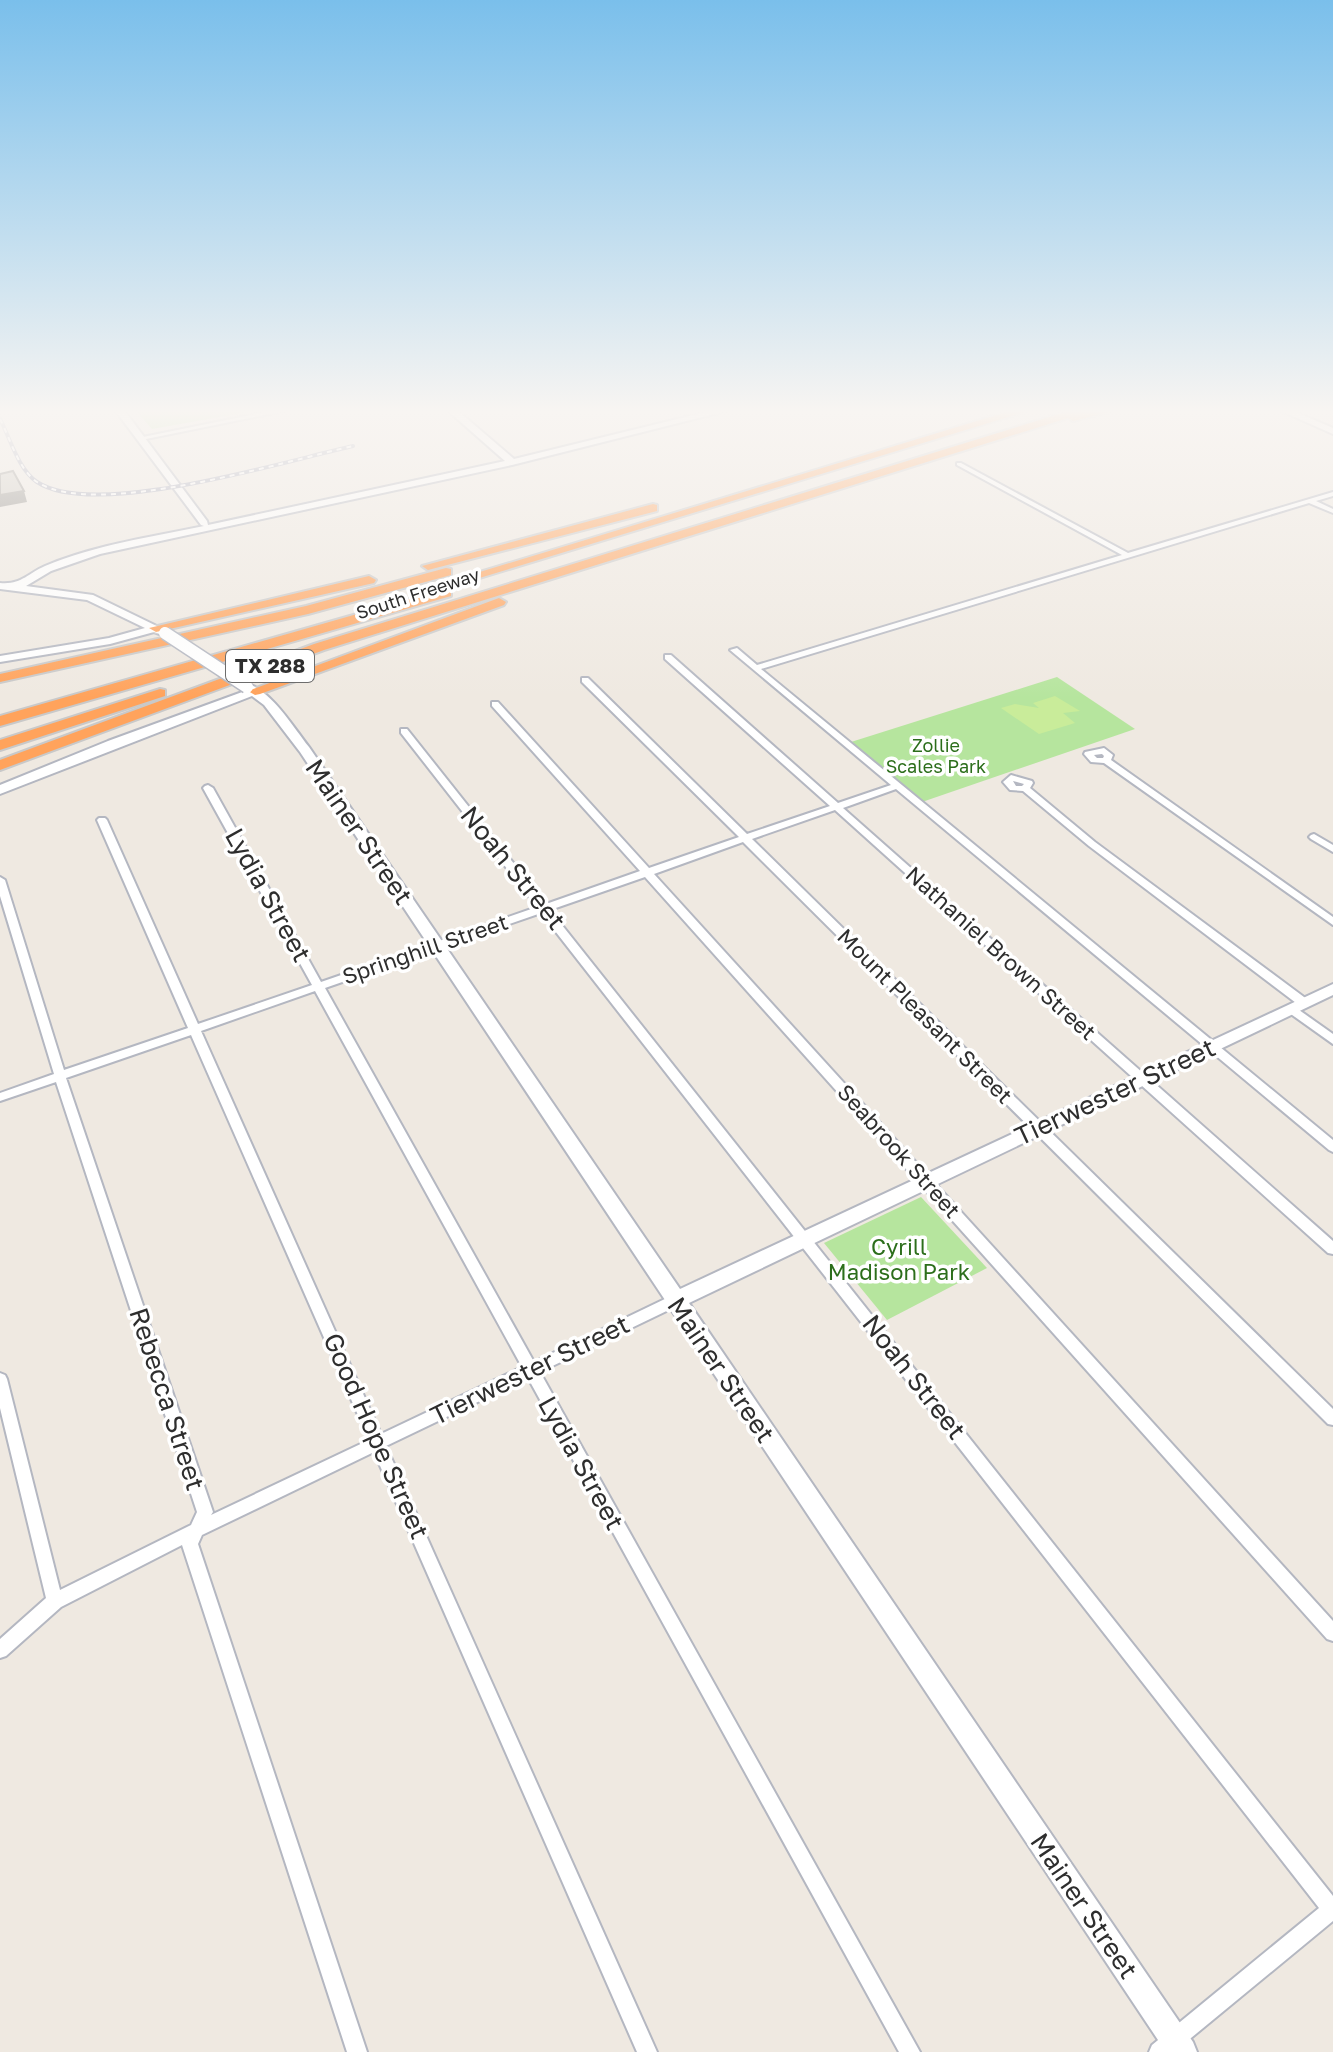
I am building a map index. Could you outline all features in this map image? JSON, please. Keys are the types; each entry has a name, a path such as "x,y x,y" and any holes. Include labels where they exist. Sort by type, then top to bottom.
{"highway":[{"path":"161,630 664,506"},
{"name":"South Freeway","path":"0,678 308,610 672,506"},
{"path":"0,712 470,578 709,506"},
{"path":"0,721 380,612 730,506"},
{"name":"South Freeway","path":"0,765 319,647 767,506"},
{"path":"251,689 680,532"},
{"path":"143,655 239,637 470,578"},
{"path":"83,716 474,597"},
{"path":"0,692 308,610"},
{"path":"0,745 380,612"}],"street":[{"path":"191,506 204,523"},
{"path":"0,586 36,564 204,523 304,506"},
{"path":"15,588 47,569 92,550 306,506"},
{"path":"1036,506 1128,556"},
{"path":"755,668 1294,506"},
{"name":"Mainer Street","path":"0,586 89,597 161,630 268,702 305,750 1172,2048"},
{"path":"0,659 161,630"},
{"path":"734,650 1333,1147"},
{"name":"Nathaniel Brown Street","path":"668,657 1333,1249"},
{"name":"Mount Pleasant Street","path":"585,680 1333,1419"},
{"path":"0,790 251,689"},
{"name":"Seabrook Street","path":"495,704 1333,1633"},
{"name":"Noah Street","path":"404,731 1333,1910"},
{"path":"1106,761 1333,922"},
{"name":"Springhill Street","path":"0,1097 896,786"},
{"name":"Lydia Street","path":"208,788 910,2052"},
{"path":"1025,789 1298,1006 1333,1040"},
{"name":"Good Hope Street","path":"102,820 647,2052"},
{"path":"1314,837 1333,849"},
{"name":"Rebecca Street","path":"0,880 60,1076 205,1512 190,1544 357,2052"},
{"name":"Tierwester Street","path":"0,1650 55,1601 198,1530 528,1369 1333,989"},
{"path":"0,1379 55,1601"},
{"path":"1172,2048 1333,1910"}],"green space":[{"name":"Zollie Scales Park","path":"1057,677 1135,729 922,802 851,742"},
{"path":"1055,696 1080,711 1063,713 1075,723 1039,734 1001,708 1015,704 1039,708 1033,703"},
{"name":"Cyrill Madison Park","path":"921,1197 987,1268 887,1320 824,1243"}]}
